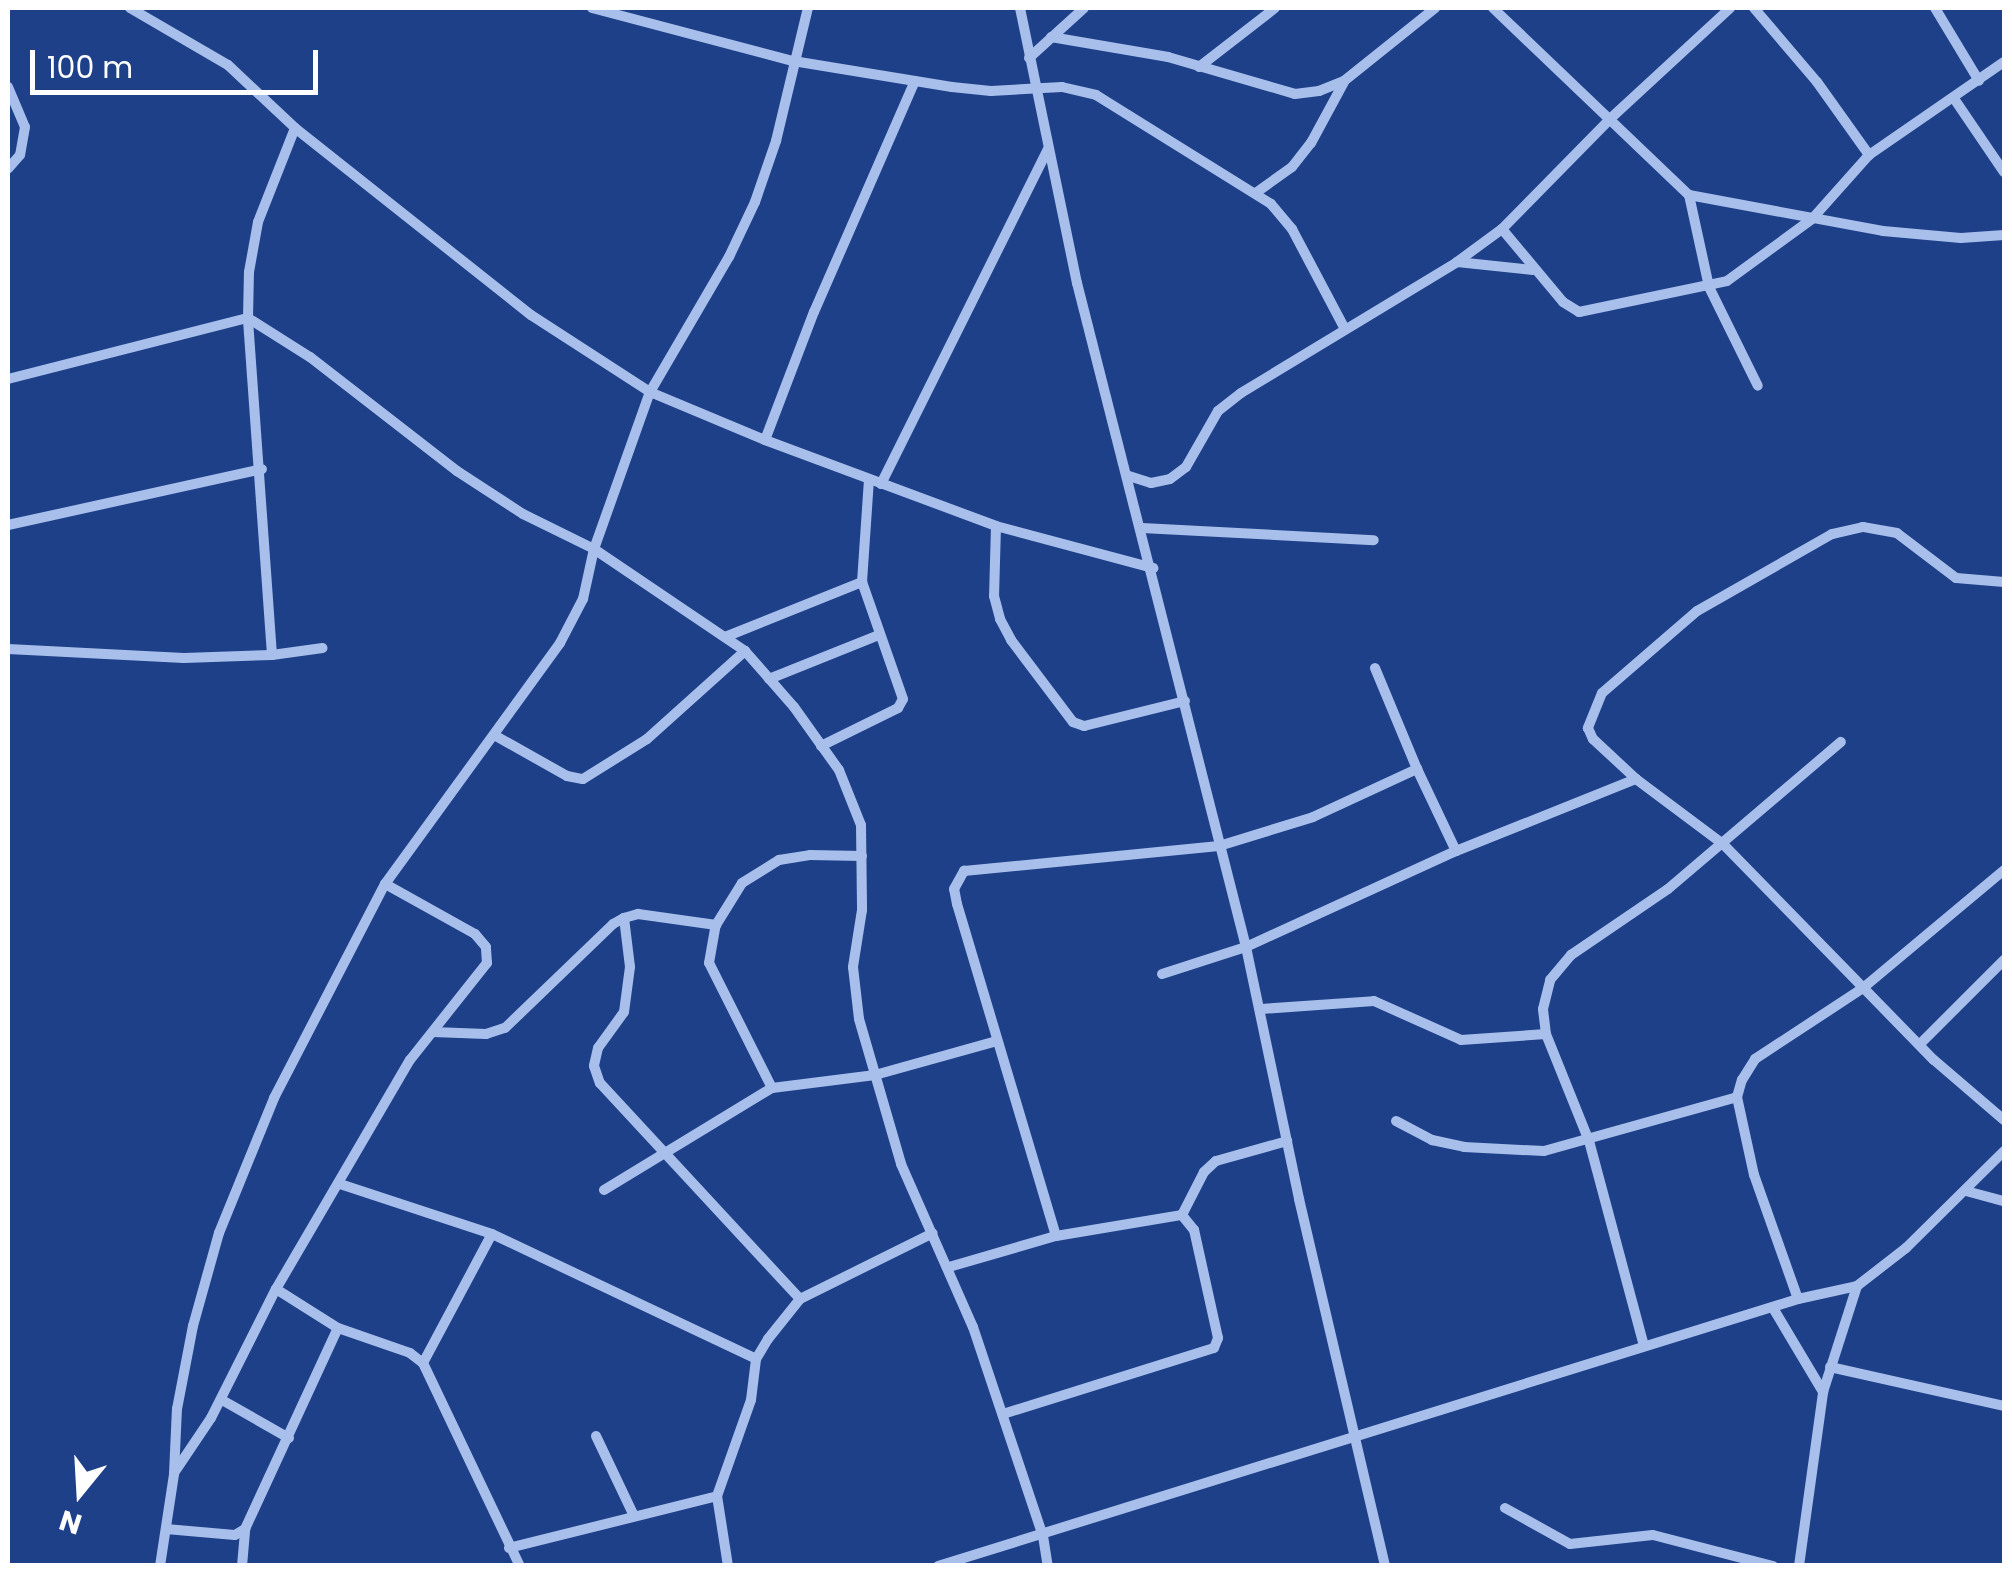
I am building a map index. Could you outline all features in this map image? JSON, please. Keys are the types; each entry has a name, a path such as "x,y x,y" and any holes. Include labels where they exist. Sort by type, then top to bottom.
{"street":[{"path":"132,8 228,64 295,128 531,315 650,392 764,440 996,526 1153,568"},
{"path":"592,8 793,61 991,91 1062,87 1096,94 1257,192 1292,229 1345,329"},
{"path":"160,1566 174,1474 180,1383 220,1233 274,1098 385,884 560,643 584,599 594,549 650,392 729,257 755,202 776,141 808,8"},
{"path":"1020,8 1076,283 1153,568 1246,946 1384,1566"},
{"path":"1029,58 1084,8"},
{"path":"1199,67 1275,8"},
{"path":"1257,192 1292,167 1311,143 1344,81 1435,8"},
{"path":"1493,8 1689,195 1709,286 1758,386"},
{"path":"1129,476 1150,484 1170,479 1186,467 1218,412 1502,230 1611,118 1730,8"},
{"path":"1754,8 1817,82 1869,155"},
{"path":"1935,8 1979,81"},
{"path":"1051,37 1168,57 1295,94 1344,81"},
{"path":"1502,230 1562,302 1579,312 1709,286 1748,270 1812,218 1869,155 2004,62"},
{"path":"764,440 821,296 915,81"},
{"path":"8,86 25,127 20,155 8,169"},
{"path":"1954,100 2004,172"},
{"path":"272,655 262,469 248,318 249,272 258,222 295,128"},
{"path":"881,484 1048,148"},
{"path":"1689,195 1812,218 1962,238 2004,235"},
{"path":"1457,262 1533,270"},
{"path":"8,379 248,318 310,357 474,482 523,514 594,549 725,637 770,679 838,770 861,825 862,910 854,967 859,1019 901,1164 949,1267 1004,1414 1044,1536 1048,1566"},
{"path":"8,526 262,469"},
{"path":"821,746 902,705 862,582 868,479"},
{"path":"996,526 994,596 1000,619 1010,640 1073,722 1084,726 1185,701"},
{"path":"2004,582 1956,578 1897,533 1863,527 1832,534 1697,611 1602,692 1588,728 1593,739 1636,779 1722,844 1862,988 2004,1120"},
{"path":"1142,528 1374,540"},
{"path":"725,637 862,582"},
{"path":"770,679 879,635"},
{"path":"8,649 184,658 272,655 323,648"},
{"path":"494,735 567,776 583,779 647,739 745,652"},
{"path":"1375,668 1456,851"},
{"path":"1644,1346 1588,1141 1546,1034 1543,1009 1550,980 1571,955 1668,889 1841,742"},
{"path":"1056,1236 957,904 954,889 964,870 1220,846 1314,817 1417,769"},
{"path":"1162,974 1246,946 1456,851 1636,779"},
{"path":"772,1088 709,963 716,925 742,884 779,860 810,854 862,856"},
{"path":"1798,1299 1754,1175 1738,1096 1755,1060 1862,988 2004,870"},
{"path":"174,1474 222,1400 276,1289 410,1060 486,964 486,946 475,934 385,884"},
{"path":"432,1032 486,1034 505,1028 613,924 624,918 638,914 716,925"},
{"path":"624,918 630,968 624,1012 598,1048 594,1066 600,1083 800,1300"},
{"path":"1920,1044 2004,960"},
{"path":"1261,1009 1374,1001 1461,1040 1546,1034"},
{"path":"604,1190 772,1088 875,1075 997,1041"},
{"path":"1396,1121 1432,1140 1464,1147 1544,1150 1588,1141 1738,1096"},
{"path":"1182,1215 1204,1172 1216,1161 1287,1141"},
{"path":"938,1566 1798,1299 1857,1286 1966,1191 2004,1151"},
{"path":"340,1184 492,1234 756,1360"},
{"path":"1966,1191 2004,1201"},
{"path":"949,1267 1056,1236 1182,1215"},
{"path":"1004,1414 1214,1348 1218,1338 1194,1230 1182,1215"},
{"path":"728,1566 717,1496 751,1400 756,1360 800,1300 933,1233"},
{"path":"423,1364 492,1234"},
{"path":"1799,1566 1823,1392 1857,1286"},
{"path":"276,1289 338,1328 410,1353 423,1364 520,1566"},
{"path":"1774,1308 1823,1392"},
{"path":"242,1566 245,1530 338,1328"},
{"path":"1830,1367 2004,1406"},
{"path":"222,1400 290,1438"},
{"path":"596,1436 634,1514"},
{"path":"509,1548 717,1496"},
{"path":"1505,1508 1570,1544 1652,1535 1772,1566"},
{"path":"166,1528 235,1535 245,1530"}]}
